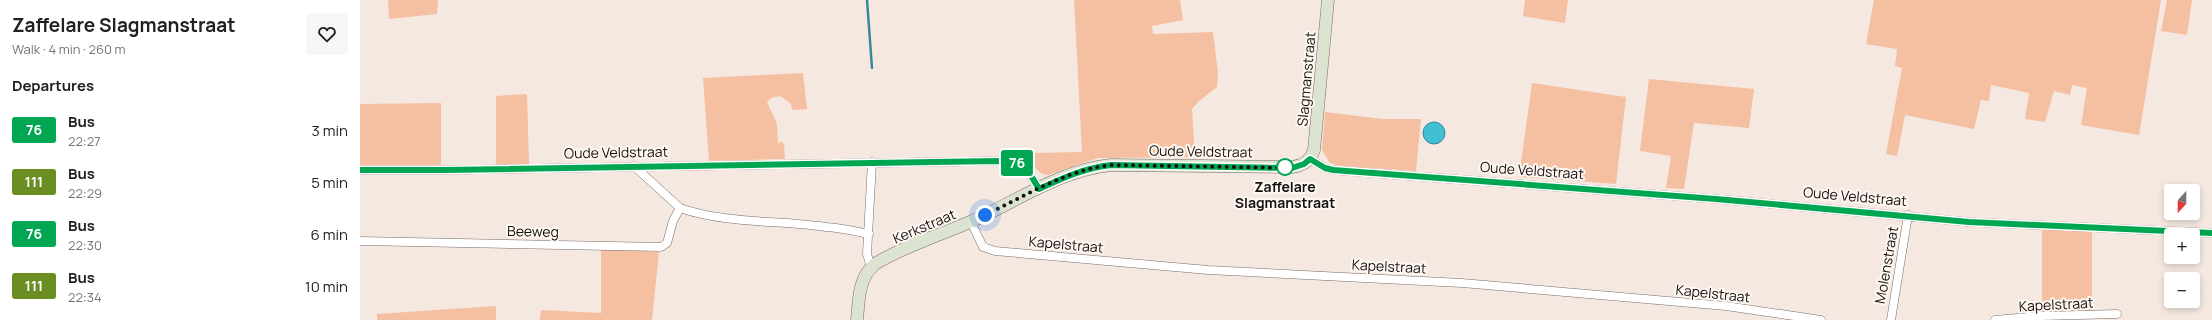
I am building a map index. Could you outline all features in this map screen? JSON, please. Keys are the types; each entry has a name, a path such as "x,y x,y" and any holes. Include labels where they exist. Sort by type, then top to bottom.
{"main road":[{"name":"Slagmanstraat","path":"1310,159 1315,144 1328,0"},
{"name":"Oude Veldstraat","path":"1039,189 1068,175 1093,167 1111,165 1292,168 1304,164 1310,159"},
{"name":"Kerkstraat","path":"857,320 860,288 871,268 878,262 971,222 1039,189"}],"street":[{"name":"Oude Veldstraat","path":"1310,159 1325,168 1337,170 1908,215 1969,222 2212,233"},
{"name":"Oude Veldstraat","path":"360,170 447,170 872,162 1016,162 1028,171 1039,189"},
{"path":"871,268 867,254 872,162"},
{"path":"634,166 680,208 692,212 737,218 826,226 869,234"},
{"name":"Beeweg","path":"360,241 661,247 667,243 673,221 680,208"},
{"name":"Molenstraat","path":"1891,320 1908,215"},
{"name":"Kapelstraat","path":"971,222 984,246 995,251 1224,271 1462,283 1726,306 1821,320"},
{"name":"Kapelstraat","path":"1995,320 2041,316 2117,314"}],"shaded area":[{"path":"388,0 438,0 437,14 389,19"},
{"path":"1074,0 1180,0 1183,20 1152,26 1153,34 1213,32 1218,73 1217,87 1198,102 1192,109 1195,157 1098,158 1048,175 1042,174 1035,168 1033,153 1082,152"},
{"path":"1525,0 1568,0 1565,23 1523,16"},
{"path":"1874,0 2161,0 2139,135 2081,125 2087,88 2072,85 2070,95 2054,91 2045,122 2025,119 2029,93 1991,85 1989,101 1981,100 1974,129 1905,115 1897,156 1886,154 1902,68 1895,66 1897,49 1866,44"},
{"path":"2167,0 2192,0 2187,35 2161,31"},
{"path":"803,73 807,109 792,110 791,104 780,96 771,98 767,102 777,124 778,144 781,141 784,144 785,159 709,161 703,78"},
{"path":"1649,79 1754,89 1749,128 1694,123 1684,189 1666,188 1671,156 1640,151"},
{"path":"1532,83 1626,97 1616,184 1519,177"},
{"path":"527,94 529,164 496,165 496,96"},
{"path":"441,103 441,165 360,165 360,104"},
{"path":"1325,112 1383,119 1421,119 1416,171 1340,166 1330,163 1322,150"},
{"path":"2042,229 2092,231 2092,311 2042,312"},
{"path":"601,249 659,252 652,320 540,320 541,310 601,313"},
{"path":"496,306 496,320 377,320 377,314"}],"water":[{"path":"1434,122 1438,123 1444,129 1444,137 1438,143 1434,144 1430,143 1424,137 1423,133 1424,129 1430,123"}],"waterway":[{"path":"867,0 872,68"}],"bus line":[{"name":"76","path":"360,170 447,170 997,161 1016,162 1022,165 1028,171 1039,189 1068,175 1093,167 1111,165 1292,168 1304,164 1310,159 1325,168 1333,170 1716,199 1908,215 1969,222 2212,233"}],"place":[{"name":"Zaffelare Slagmanstraat","path":"1285,167"}],"route":[{"path":"985,215 1068,175 1093,167 1111,165 1292,168 1285,167"}]}
